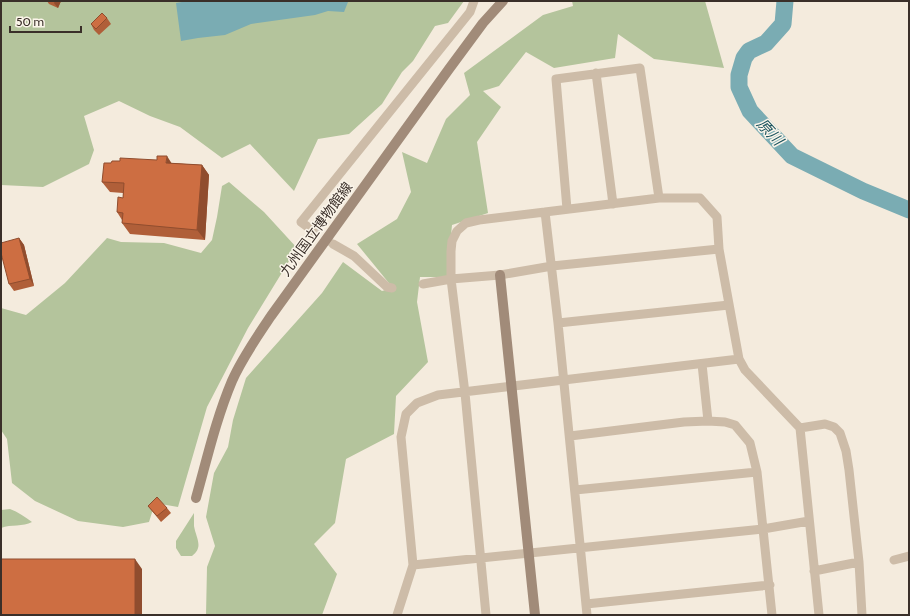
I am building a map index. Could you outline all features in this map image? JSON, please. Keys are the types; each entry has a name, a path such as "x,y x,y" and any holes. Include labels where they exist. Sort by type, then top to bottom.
{"main road":[{"name":"九州国立博物館線","path":"196,498 219,417 232,380 250,348 270,316 449,69 483,23 503,1"},
{"path":"500,275 535,615"}],"street":[{"path":"312,230 301,222 470,12 474,1"},
{"path":"567,209 556,79 596,73 640,68 659,198"},
{"path":"596,73 613,204"},
{"path":"483,615 486,615 481,558 450,251 452,241 457,231 466,223 479,220 659,198 700,198 717,216 719,249 739,359 745,370 800,428 818,615"},
{"path":"545,212 570,436 587,615"},
{"path":"333,244 354,256 387,287 392,288"},
{"path":"423,284 452,279 500,275 552,266 719,249"},
{"path":"558,323 729,305"},
{"path":"397,615 413,565 401,437 406,414 417,403 438,396 739,359"},
{"path":"702,364 708,421"},
{"path":"570,436 684,422 726,422 735,425 750,443 757,472 772,615"},
{"path":"800,428 825,424 834,427 840,433 846,451 859,562 862,615"},
{"path":"575,490 757,472"},
{"path":"413,565 763,528 808,521"},
{"path":"894,560 909,556"},
{"path":"814,571 859,562"},
{"path":"586,604 770,585"}],"green space":[{"path":"1,1 464,1 448,23 435,26 413,61 402,72 382,104 349,134 318,139 294,191 250,144 222,158 180,127 150,116 119,101 84,116 94,150 89,164 43,187 1,185"},
{"path":"572,1 705,1 724,68 654,59 618,34 615,58 554,68 526,52 499,86 483,91 501,107 477,142 488,213 452,225 447,277 420,277 417,302 428,362 396,396 394,434 346,459 335,523 314,544 337,574 322,615 206,615 207,567 215,546 206,517 214,473 228,447 233,420 246,378 322,293 343,262 382,291 393,288 357,244 397,219 411,192 402,152 427,163 446,119 470,95 464,73 543,15 573,6"},
{"path":"229,182 264,212 297,248 248,328 207,407 178,507 155,503 149,522 123,527 78,521 35,501 12,483 7,439 1,430 1,308 26,315 65,283 107,238 121,242 164,243 201,253 212,240 222,186"},
{"path":"10,509 32,522 28,524 1,528 1,510"},
{"path":"194,513 194,526 198,549 192,556 181,556 176,548 176,541"}],"water":[{"path":"188,1 348,2 344,12 328,11 315,15 251,24 225,35 181,41 176,3"}],"building":[{"path":"102,13 107,18 96,29 91,24"},
{"path":"157,156 167,156 166,163 202,165 197,230 122,223 123,213 117,212 118,197 123,198 124,183 102,182 104,163 120,161 120,158 157,160"},
{"path":"19,238 30,279 9,284 1,253 1,243"},
{"path":"157,497 167,508 157,516 148,506"},
{"path":"1,559 135,559 135,615 1,615"}],"waterway":[{"name":"原川","path":"785,1 783,24 766,43 749,51 744,58 739,75 739,87 750,111 792,156 863,191 909,210"}],"tunnel":[{"path":"312,230 332,243"}]}
